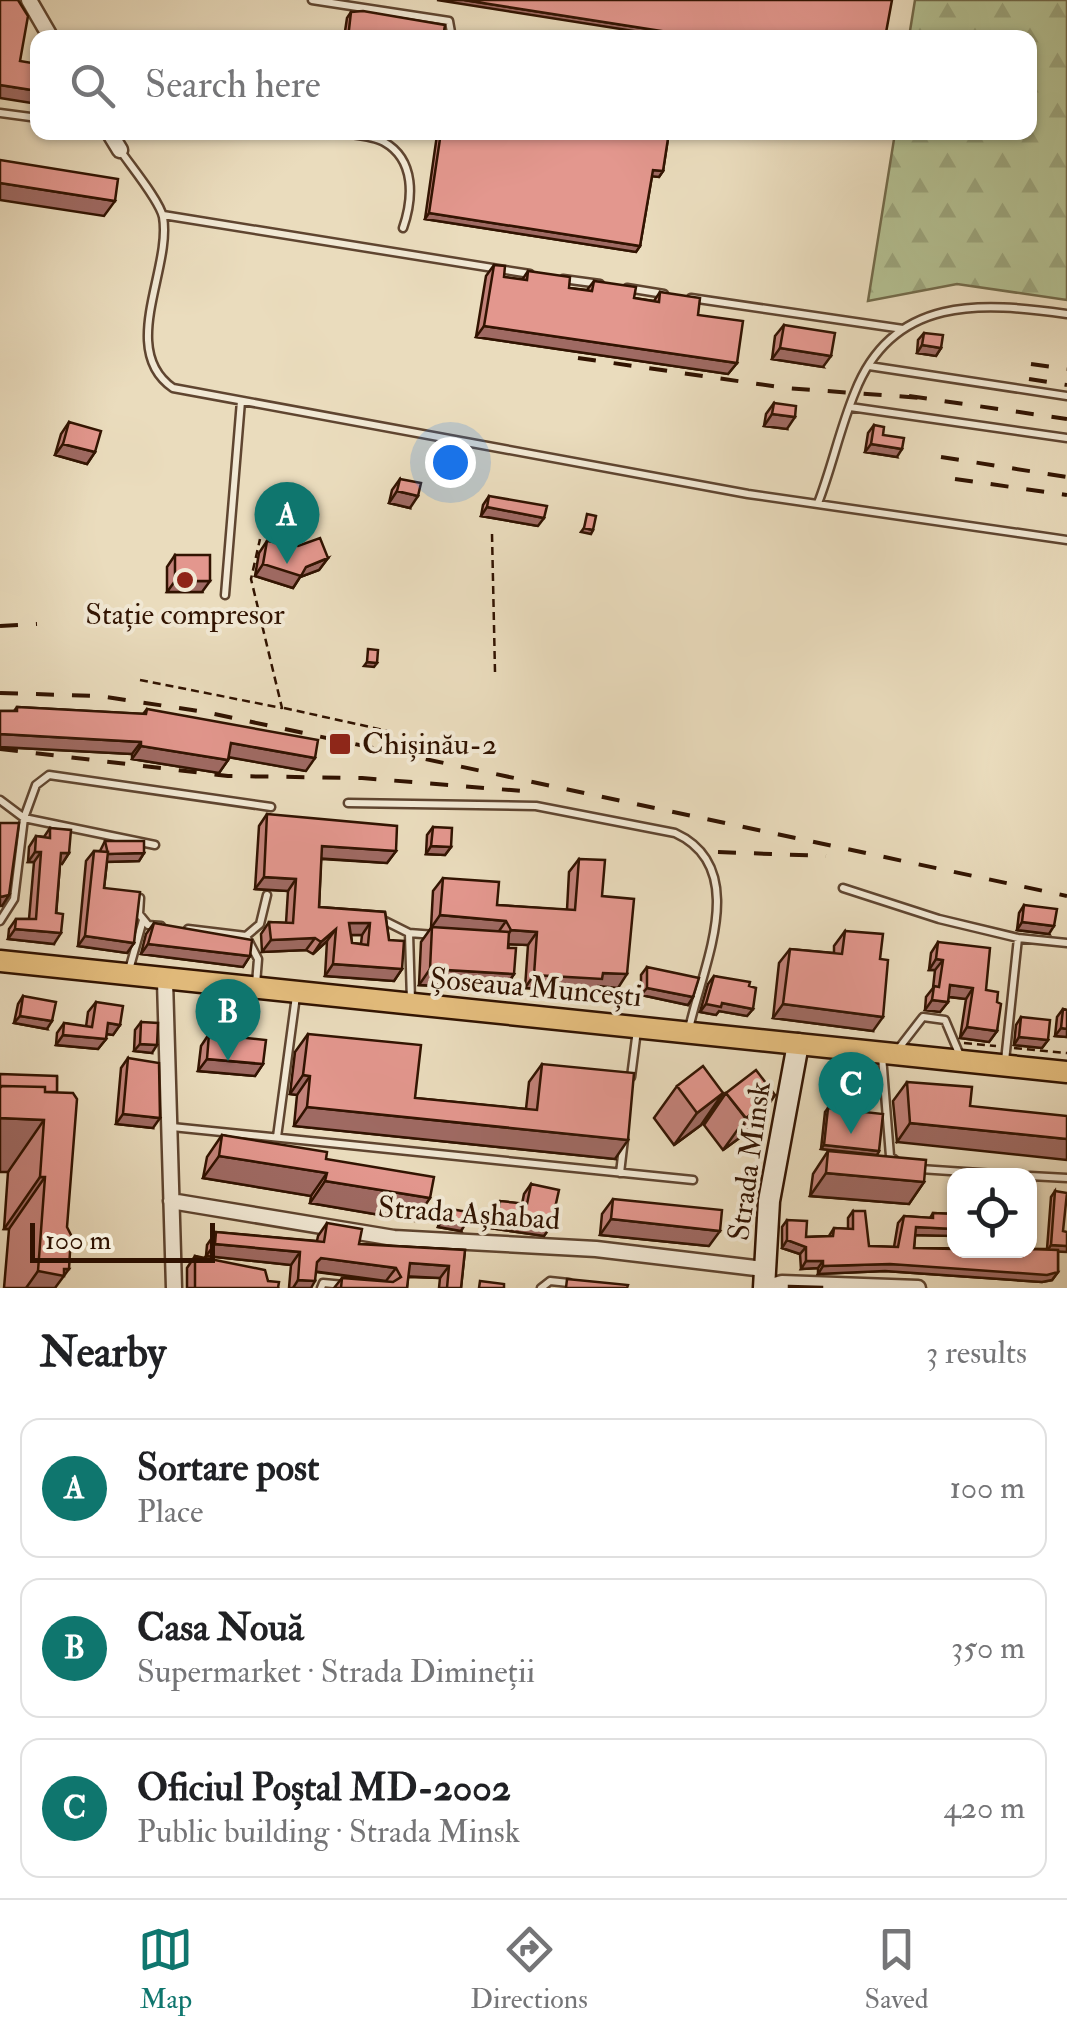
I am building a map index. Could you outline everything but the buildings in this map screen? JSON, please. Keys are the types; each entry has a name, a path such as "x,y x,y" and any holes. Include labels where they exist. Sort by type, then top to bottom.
{"main road":[{"name":"Șoseaua Muncești","path":"0,961 1067,1072"}],"street":[{"path":"28,0 47,30"},
{"path":"114,140 120,150"},
{"path":"166,980 174,1288"},
{"name":"Strada Minsk","path":"764,1282 769,1201 798,1044"},
{"name":"Strada Așhabad","path":"171,1201 394,1238 596,1248 764,1282 918,1288"}],"lane":[{"path":"312,0 449,21 451,30"},
{"path":"0,113 30,117"},
{"path":"375,140 385,142 401,159 411,179 402,228"},
{"path":"120,150 163,216 148,348 150,364 158,378 173,388 748,494 1067,540"},
{"path":"163,216 538,275"},
{"path":"557,278 903,329"},
{"path":"818,503 850,407 869,366 903,329 926,317 975,304 1067,314"},
{"path":"869,366 1067,396"},
{"path":"225,595 241,401"},
{"path":"850,407 1067,438"},
{"path":"0,921 14,899 24,818 36,785 49,775 271,808"},
{"path":"0,800 24,818 155,844"},
{"path":"348,803 536,806 675,833 692,841 706,855 721,903 689,1030"},
{"path":"843,888 1018,938 1067,943"},
{"path":"143,919 148,925 246,936 260,924 267,895"},
{"path":"128,976 132,946 143,919 140,898"},
{"path":"378,917 409,933 444,936"},
{"path":"409,933 411,1006"},
{"path":"246,936 258,959 256,990"},
{"path":"1004,1067 1018,938"},
{"path":"277,1138 296,994"},
{"path":"900,1164 890,1156 888,1055 923,1017 944,1020 963,1064"},
{"path":"630,1082 637,1027"},
{"path":"171,1126 693,1180"},
{"path":"620,1173 624,1136"},
{"path":"914,1169 947,1171"},
{"path":"1037,1176 1067,1178"},
{"path":"173,1256 189,1261"},
{"path":"541,1288 550,1281 580,1284"},
{"path":"321,1288 323,1283 354,1286"}],"path":[{"path":"492,534 495,672"},
{"path":"260,539 251,580 282,708"},
{"path":"140,680 388,731"}],"green space":[{"path":"915,0 1067,0 1067,300 957,284 868,301 894,140 1037,140 1037,30 910,30"}],"railway":[{"path":"578,358 786,388 922,398"},
{"path":"1031,364 1067,369"},
{"path":"1029,379 1067,385"},
{"path":"909,396 1067,419"},
{"path":"941,457 1067,477"},
{"path":"955,479 1067,495"},
{"path":"0,626 37,624"},
{"path":"0,693 99,696 205,712 1067,896"},
{"path":"0,749 228,776 362,778 522,791"},
{"path":"718,852 826,856"}],"place":[{"name":"Sortare post","path":"287,564"},
{"name":"Stație compresor","path":"185,580"},
{"name":"Chișinău-2","path":"340,744"},
{"name":"Casa Nouă","path":"228,1061"},
{"name":"Oficiul Poștal MD-2002","path":"851,1134"}]}
